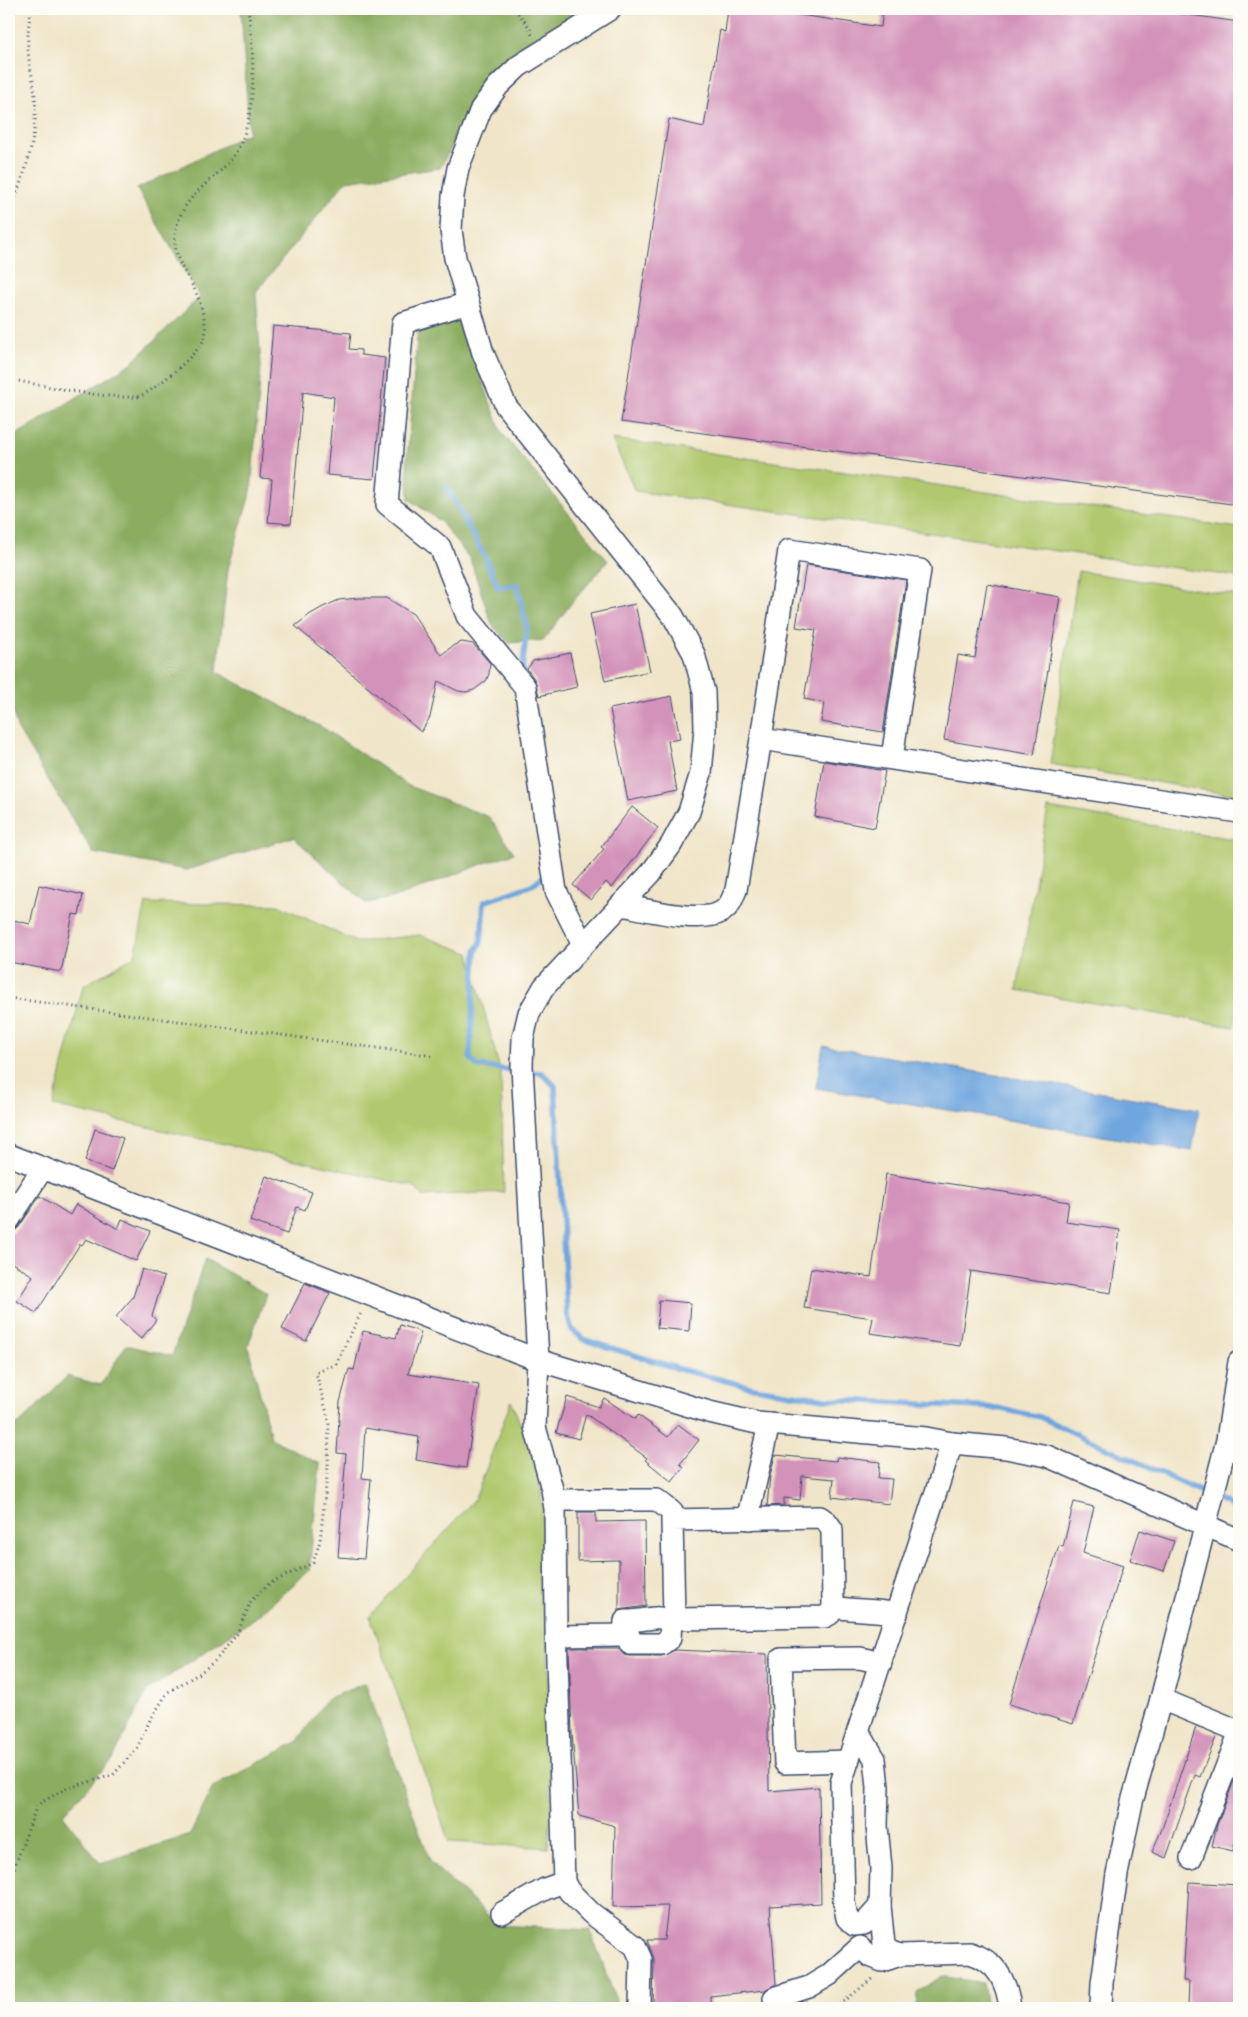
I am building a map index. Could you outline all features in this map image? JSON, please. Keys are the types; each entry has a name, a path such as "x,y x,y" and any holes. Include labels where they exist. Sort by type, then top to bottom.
{"street":[{"path":"610,9 519,66 498,86 481,110 458,168 453,196 451,230 455,258 483,353 506,406 673,616 694,654 704,692 705,729 701,773 689,812 671,845 651,873 544,987 529,1013 523,1038 522,1066 538,1360 535,1427 554,1500 556,1636 564,1882 569,1891 591,1914 635,1946 641,1959 640,2008"},
{"path":"468,303 402,323 387,504 440,547 467,616 524,687 556,891 583,946"},
{"path":"621,905 710,917 721,912 731,904 736,890 790,550 920,570 892,758"},
{"path":"761,739 1239,812"},
{"path":"9,1155 538,1360 709,1412 769,1424 926,1438 952,1443 1006,1448 1047,1456 1239,1540"},
{"path":"9,1220 43,1168"},
{"path":"1101,2008 1102,1983 1117,1874 1132,1802 1161,1699 1227,1440 1239,1362"},
{"path":"750,1520 750,1507 769,1424"},
{"path":"952,1443 841,1782 844,1902 847,1918 854,1925 855,1935 860,1947 870,1956 891,1958 970,1953 977,1955 990,1962 1000,1973 1006,1984 1010,2008"},
{"path":"554,1500 657,1500 672,1512 673,1620 670,1638 662,1644 630,1644 629,1635 556,1636"},
{"path":"672,1520 820,1518 827,1522 832,1529 833,1606 830,1614 824,1617 673,1620"},
{"path":"833,1606 848,1610 878,1610 897,1614"},
{"path":"848,1761 785,1763 781,1659 860,1658 881,1663"},
{"path":"1161,1699 1239,1732 1191,1858"},
{"path":"858,1731 875,1759 878,1787 877,1826 881,1868 880,1906 884,1945 889,1951 891,1958"},
{"path":"502,1913 564,1882"},
{"path":"854,1925 864,1924 880,1906"},
{"path":"774,1998 810,1987 829,1975 860,1947"}],"path":[{"path":"9,211 33,145 35,129 35,96 28,52 27,30 31,9"},
{"path":"9,382 17,381 91,393 139,397 194,355 201,346 206,328 200,301 180,266 176,249 177,226 189,200 228,163 238,150 246,129 251,93 252,60 248,9"},
{"path":"515,9 530,27 536,55"},
{"path":"9,998 435,1056"},
{"path":"9,1882 37,1805 65,1789 112,1775 137,1748 150,1720 168,1692 200,1673 216,1660 237,1634 251,1601 270,1584 313,1563 320,1541 328,1467 329,1421 316,1373 336,1364 370,1295"},
{"path":"836,2008 880,1972 891,1958"}],"green space":[{"path":"241,9 586,9 491,74 440,168 346,181 256,292 261,366 251,491 228,569 217,672 325,729 409,786 489,817 514,853 397,897 366,903 293,837 187,870 93,853 17,728 9,696 10,439 130,364 200,297 137,189 249,133"},
{"path":"457,314 502,433 608,561 569,606 544,640 509,643 492,625 470,559 440,521 409,499 407,460 418,327"},
{"path":"612,439 1239,528 1239,577 635,491"},
{"path":"1078,571 1239,596 1239,796 1050,764"},
{"path":"1048,808 1239,840 1239,993 1234,1027 1017,990"},
{"path":"146,903 278,905 356,942 420,935 469,953 501,1074 504,1192 423,1196 413,1186 53,1106 83,986 135,956"},
{"path":"205,1259 266,1294 248,1346 271,1438 320,1464 309,1571 255,1618 147,1691 113,1758 63,1815 100,1863 190,1835 213,1787 297,1742 327,1699 365,1683 431,1863 499,1925 590,1930 618,2008 9,2008 9,1426 19,1424 67,1376 101,1385 126,1345 172,1356"},
{"path":"511,1401 540,1472 548,1615 551,1810 548,1848 449,1842 370,1616 475,1499"},
{"path":"942,1976 983,1983 987,2008 916,2008 917,1993"}],"water":[{"path":"823,1046 1199,1109 1192,1151 816,1088"}],"building":[{"path":"728,9 759,9 881,27 883,9 1148,9 1239,22 1239,505 621,422 669,119 704,127 720,30 725,32"},
{"path":"273,326 351,333 349,349 361,350 361,355 385,358 374,479 327,475 334,397 303,392 291,524 268,522 272,479 260,478"},
{"path":"806,565 906,580 883,732 821,722 824,703 804,699 816,630 796,627"},
{"path":"987,584 1060,597 1034,755 944,740 958,655 975,658"},
{"path":"387,598 413,614 441,655 454,645 462,642 473,644 490,663 486,681 474,690 466,692 458,691 438,681 430,717 421,732 295,626 323,607 339,600"},
{"path":"635,604 650,671 605,681 590,614"},
{"path":"570,653 577,687 539,696 535,680 527,669 533,661"},
{"path":"672,696 680,739 668,741 677,791 628,801 610,709"},
{"path":"824,761 885,771 875,828 815,817"},
{"path":"632,807 658,828 612,888 606,882 591,900 573,885 604,849 601,847"},
{"path":"39,885 83,895 79,915 73,914 61,972 9,962 9,919 30,924"},
{"path":"95,1129 123,1138 112,1171 85,1161"},
{"path":"886,1174 1069,1202 1066,1222 1120,1230 1111,1293 971,1271 960,1346 870,1333 873,1318 804,1308 811,1268 871,1277"},
{"path":"266,1176 312,1192 305,1210 297,1207 287,1234 250,1221"},
{"path":"40,1196 70,1215 76,1204 118,1229 122,1219 150,1231 136,1261 86,1239 82,1245 80,1244 36,1313 17,1301 33,1276 9,1261 9,1236 19,1227"},
{"path":"142,1269 164,1277 152,1316 156,1320 141,1339 116,1317 133,1297"},
{"path":"305,1283 330,1293 306,1341 282,1329"},
{"path":"659,1300 691,1303 689,1331 657,1328"},
{"path":"400,1325 421,1332 408,1374 479,1385 466,1468 416,1460 419,1437 365,1428 362,1478 371,1479 364,1559 338,1557 346,1454 337,1453 340,1402 349,1369 354,1370 363,1331 396,1338"},
{"path":"567,1397 599,1407 604,1398 635,1419 638,1415 668,1437 678,1424 699,1440 680,1464 684,1467 672,1482 645,1460 647,1458 586,1414 579,1439 556,1433"},
{"path":"775,1455 836,1461 837,1457 880,1462 878,1478 892,1479 889,1504 832,1497 834,1479 802,1476 800,1500 784,1498 784,1505 767,1506 770,1476"},
{"path":"1074,1502 1094,1507 1083,1553 1123,1566 1073,1724 1009,1704 1059,1546 1063,1547"},
{"path":"578,1512 596,1512 596,1522 645,1521 646,1606 619,1610 619,1560 578,1561"},
{"path":"1140,1530 1174,1541 1164,1571 1130,1560"},
{"path":"569,1648 618,1648 624,1655 630,1656 662,1656 675,1650 767,1654 769,1791 819,1787 821,1903 770,1906 776,1984 765,1990 710,1996 710,2008 653,2008 654,1959 647,1940 664,1940 668,1906 613,1907 615,1826 579,1816 572,1734"},
{"path":"1196,1727 1217,1735 1200,1777 1195,1775 1166,1858 1152,1852 1162,1829"},
{"path":"1239,1768 1239,1826 1233,1851 1212,1846 1217,1825"},
{"path":"1189,1882 1239,1885 1239,2008 1188,2008 1189,1981 1183,1981"}],"waterway":[{"path":"446,486 485,557 498,587 517,585 527,628 523,673"},
{"path":"518,1071 477,1066 470,1058 476,951 481,942 484,902 532,885 549,872"},
{"path":"527,1072 542,1073 555,1086 567,1313 572,1330 585,1340 683,1370 754,1388 825,1399 997,1408 1040,1417 1208,1495"},
{"path":"1216,1499 1239,1510"}]}
